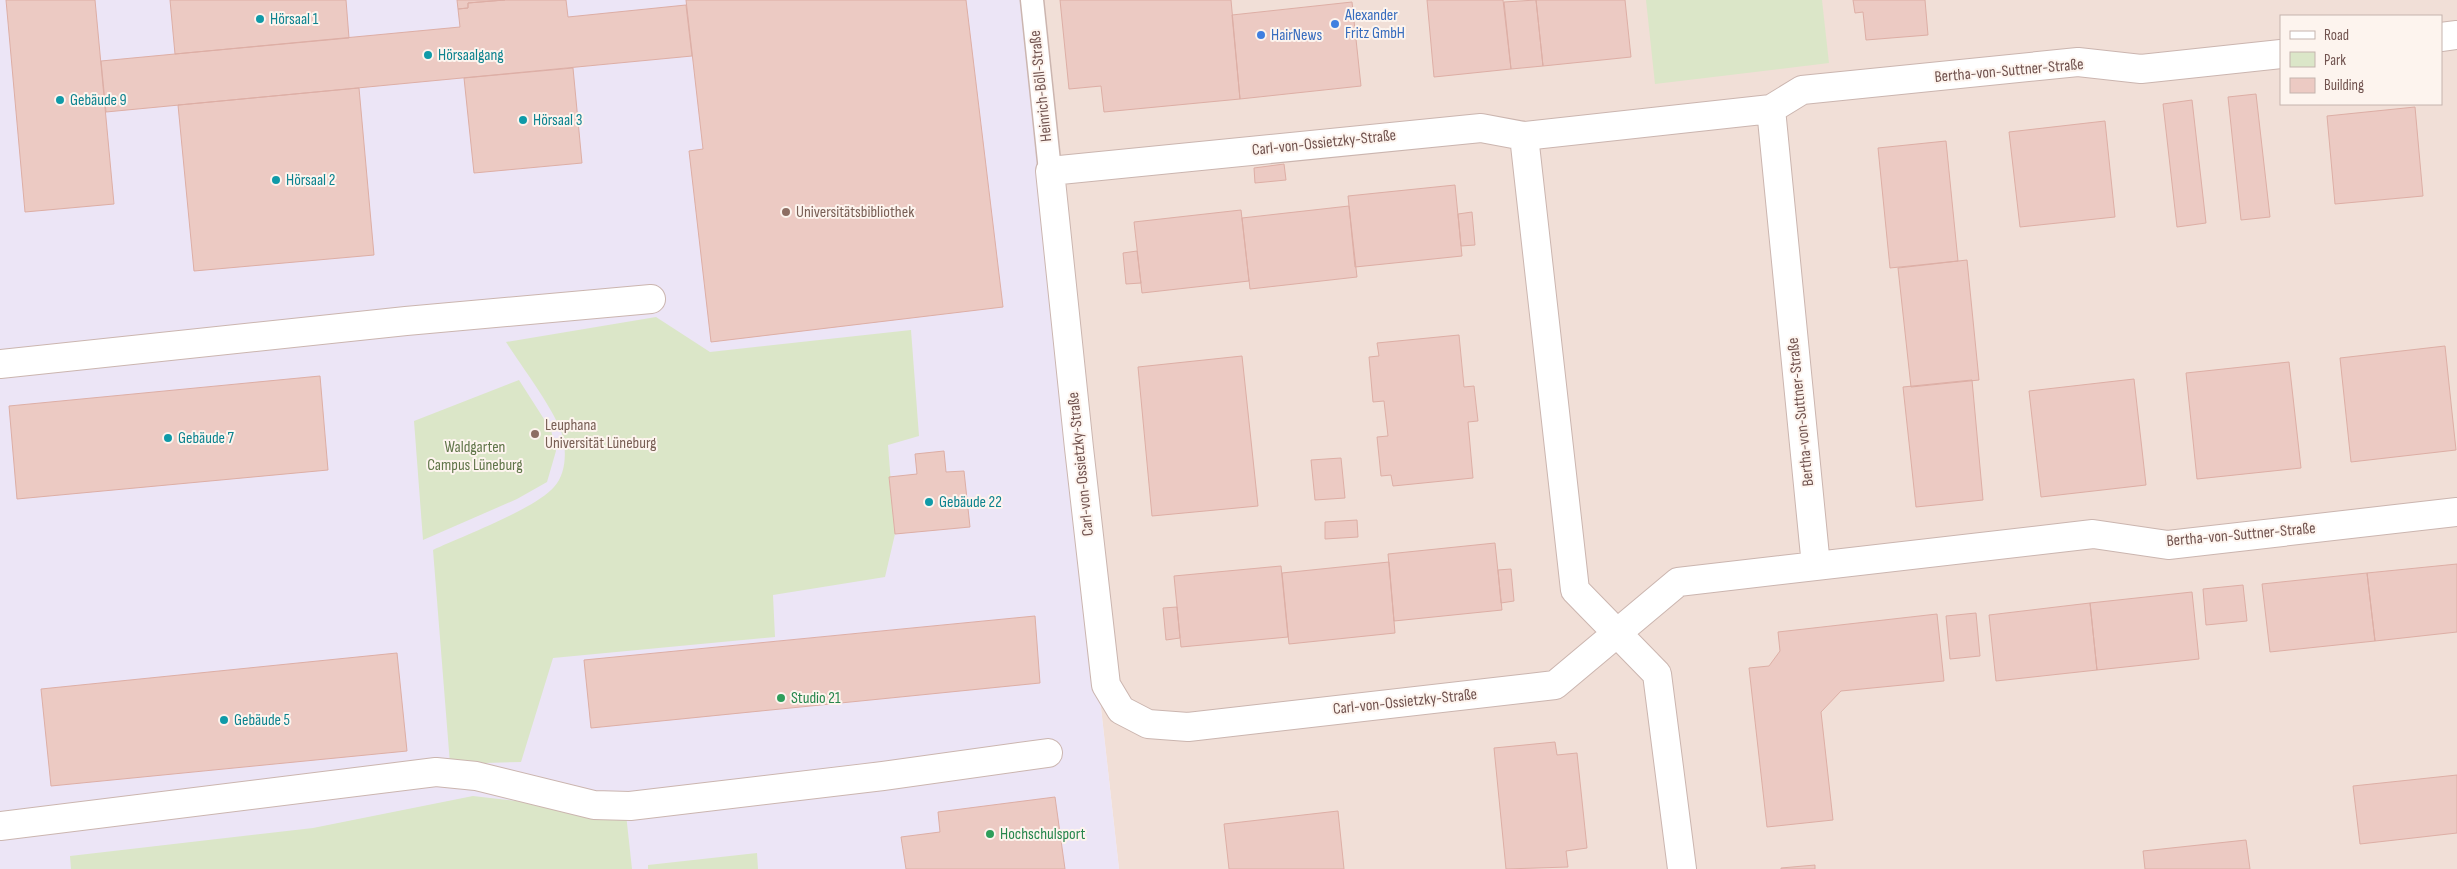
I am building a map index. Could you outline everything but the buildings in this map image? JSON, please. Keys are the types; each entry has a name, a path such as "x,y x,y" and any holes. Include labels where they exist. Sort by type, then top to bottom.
{"street":[{"path":"2442,37 2457,35"},
{"name":"Bertha-von-Suttner-Straße","path":"1665,121 1771,110 1802,90 1844,85 2078,62 2141,70 2280,54"},
{"name":"Bertha-von-Suttner-Straße","path":"1771,110 1816,566"},
{"name":"Carl-von-Ossietzky-Straße","path":"1616,634 1555,685 1188,727 1148,724 1121,710 1106,685 1050,171 1481,128 1524,136 1665,121"},
{"path":"1524,136 1575,590 1657,674 1682,869"},
{"path":"0,364 406,321 651,299"},
{"name":"Bertha-von-Suttner-Straße","path":"1616,634 1678,582 2093,534 2168,544 2457,512"},
{"path":"0,826 436,772 476,776 594,805 630,806 884,776 1048,753"}],"lane":[{"name":"Heinrich-Böll-Straße","path":"1032,0 1050,171"}],"shaded area":[{"name":"Leuphana Universität Lüneburg","path":"0,0 1022,0 1119,869 0,869"},
{"path":"1022,0 2457,0 2457,869 1119,869"}],"green space":[{"path":"1646,0 1822,0 1829,63 1655,84"},
{"path":"656,317 710,352 911,330 919,436 888,445 895,534 885,577 773,595 775,637 553,658 521,762 450,764 433,550 498,522 531,504 554,487 559,481 564,466 564,441 559,426 506,342"},
{"name":"Waldgarten Campus Lüneburg","path":"519,380 551,430 556,451 547,482 517,499 423,540 414,421"},
{"path":"473,796 626,814 632,869 71,869 70,856 313,828"},
{"path":"757,853 758,869 648,869 648,865"}],"place":[{"name":"Hörsaal 1","path":"260,19"},
{"name":"Alexander Fritz GmbH","path":"1335,24"},
{"name":"HairNews","path":"1261,35"},
{"name":"Hörsaalgang","path":"428,55"},
{"name":"Gebäude 9","path":"60,100"},
{"name":"Hörsaal 3","path":"523,120"},
{"name":"Hörsaal 2","path":"276,180"},
{"name":"Universitätsbibliothek","path":"786,212"},
{"name":"Leuphana Universität Lüneburg","path":"535,434"},
{"name":"Gebäude 7","path":"168,438"},
{"name":"Gebäude 22","path":"929,502"},
{"name":"Studio 21","path":"781,698"},
{"name":"Gebäude 5","path":"224,720"},
{"name":"Hochschulsport","path":"990,834"}]}
